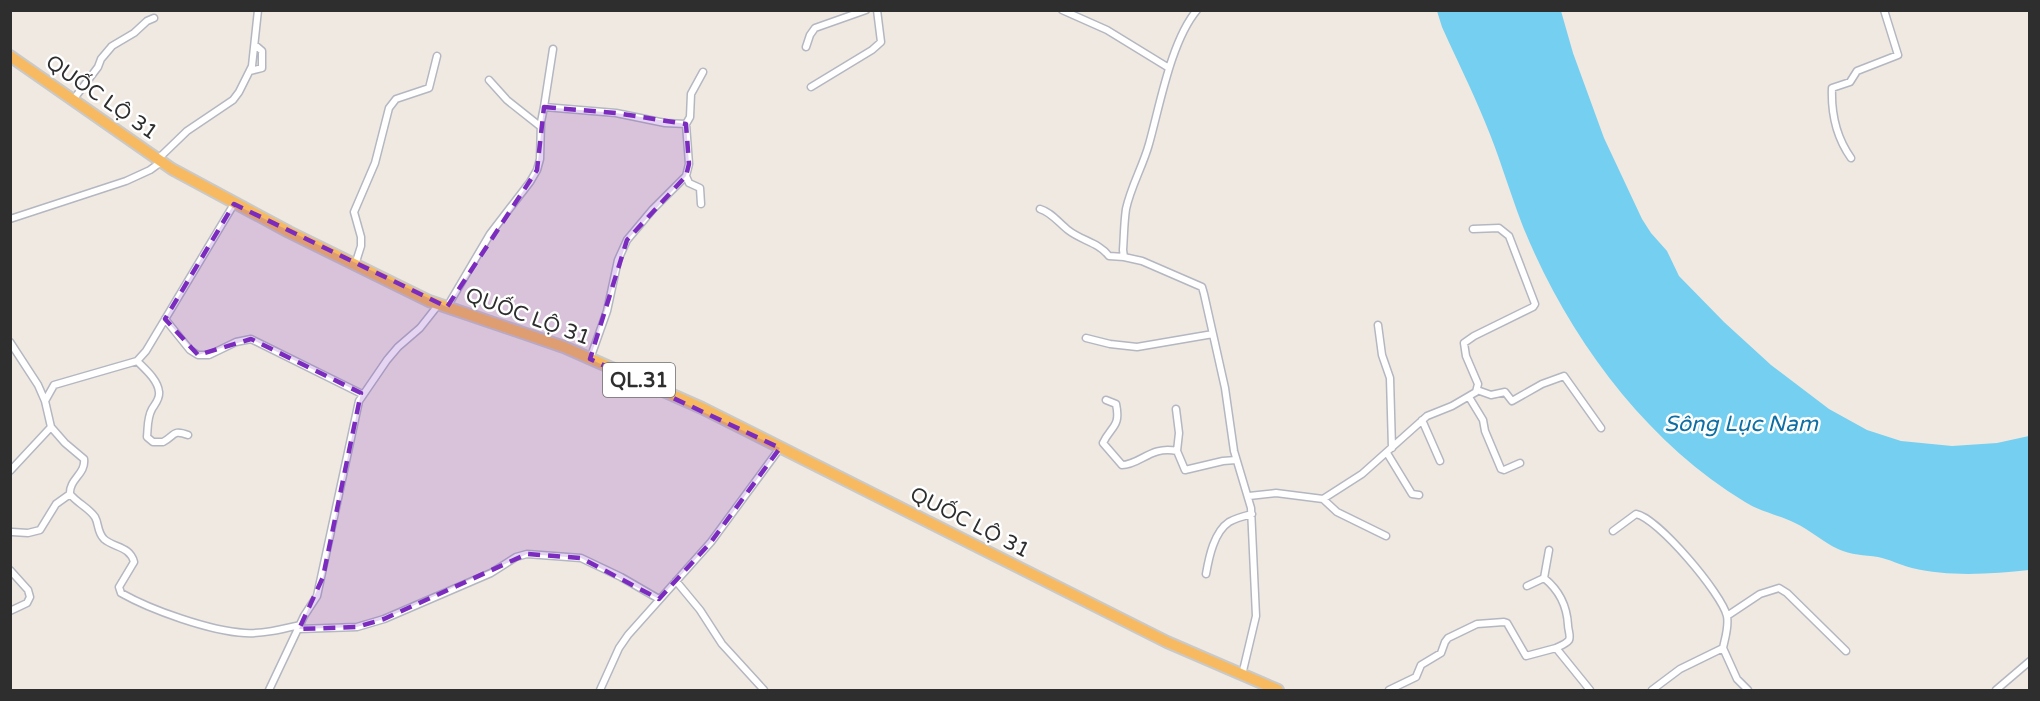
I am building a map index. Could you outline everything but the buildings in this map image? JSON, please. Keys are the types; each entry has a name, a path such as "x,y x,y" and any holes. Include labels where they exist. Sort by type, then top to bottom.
{"highway":[{"name":"QUỐC LỘ 31","path":"10,56 160,161 234,204 355,265 443,306 564,347 702,408 1167,642 1278,690"}],"street":[{"path":"10,219 126,181 150,170 187,131 233,100 250,71 258,10"},
{"path":"806,47 815,28 866,10"},
{"path":"811,87 872,50 881,42 877,10"},
{"path":"1062,10 1107,30 1169,68"},
{"path":"1124,257 1123,235 1127,207 1149,143 1169,68 1197,10"},
{"path":"1851,158 1836,128 1832,110 1832,88 1850,82 1857,71 1898,55 1884,10"},
{"path":"73,100 98,67 101,58 112,46 154,18"},
{"path":"250,71 262,68 262,51 255,45"},
{"path":"269,690 299,627 317,596 323,577 353,422 362,394 398,347 443,306 490,234 537,170 547,81 554,49"},
{"path":"355,265 361,246 361,237 354,212 375,163 389,108 396,99 429,88 437,56"},
{"path":"590,359 607,310 618,260 627,240 686,176 689,164 686,124 690,117 691,94 703,72"},
{"path":"489,80 507,100 541,127"},
{"path":"544,107 616,113 665,123 686,124"},
{"path":"686,176 689,183 700,188 701,204"},
{"path":"38,385 54,386 137,361 146,351 234,204"},
{"path":"1040,209 1047,211 1070,231 1103,248 1109,256 1124,257 1152,265 1202,287 1226,388 1230,431 1236,460 1249,496 1252,514 1256,616 1242,676"},
{"path":"1323,499 1362,474 1422,420 1469,397 1477,390 1478,384 1466,356 1464,343 1473,336 1535,304 1509,236 1499,228 1473,229"},
{"path":"165,319 189,350 198,355 209,355 236,342 251,339 362,394"},
{"path":"1378,325 1382,355 1390,378 1389,450 1412,494 1419,495"},
{"path":"1086,338 1137,347 1213,334"},
{"path":"10,342 38,385 45,401 51,427 84,459 84,467 71,485 70,494 56,504 40,530 28,534 12,532"},
{"path":"137,361 154,380 159,390 158,399 150,413 147,437 153,442 163,442 174,432 188,435"},
{"path":"1477,390 1491,396 1505,392 1512,400 1550,380 1564,376 1601,428"},
{"path":"45,401 54,386"},
{"path":"1469,397 1483,420 1485,431 1501,469 1504,470 1521,463"},
{"path":"1106,400 1116,404 1118,420 1103,443 1122,465 1128,465 1144,455 1166,449 1176,451"},
{"path":"1176,409 1179,434 1176,451 1185,470 1236,460"},
{"path":"1422,420 1440,461"},
{"path":"10,471 51,427"},
{"path":"600,690 619,648 628,635 711,542 780,448"},
{"path":"1249,496 1276,493 1323,499 1337,512 1386,536"},
{"path":"70,494 94,514 97,528 104,540 122,547 133,557 134,562 119,587 121,593 180,617 245,633 299,627 357,627 384,619 491,573 516,557 527,554 581,558 659,599"},
{"path":"1206,574 1215,541 1222,528 1232,520 1252,514"},
{"path":"1613,531 1636,514 1671,540 1692,563 1712,590 1727,616 1727,633 1723,648 1737,679 1748,690"},
{"path":"1544,578 1549,550"},
{"path":"10,570 28,590 30,597 27,603 10,611"},
{"path":"1527,586 1544,578"},
{"path":"1389,690 1416,677 1421,665 1441,653 1444,642 1448,638 1477,624 1506,622 1526,656 1556,648 1568,640 1567,611 1558,593 1544,578"},
{"path":"676,581 700,610 722,644 764,690"},
{"path":"1727,616 1760,594 1773,588 1779,588 1787,593 1846,651"},
{"path":"1556,648 1590,690"},
{"path":"1652,690 1680,669 1723,648"},
{"path":"1996,690 2030,661"}],"highlighted area":[{"path":"544,107 616,113 686,124 689,164 686,176 627,240 590,359 780,448 711,542 659,599 581,558 527,554 384,619 357,627 299,629 323,577 361,393 251,339 198,355 165,319 234,204 447,307 537,170"}],"water":[{"name":"Sông Lục Nam","path":"1437,11 1561,11 1573,53 1604,138 1642,219 1667,251 1679,276 1771,365 1829,409 1867,430 1901,441 1952,446 1997,443 2029,436 2029,570 1941,573 1912,568 1878,557 1843,551 1795,523 1745,502 1708,477 1673,448 1641,416 1612,381 1585,344 1561,305 1522,224 1490,134"}]}
